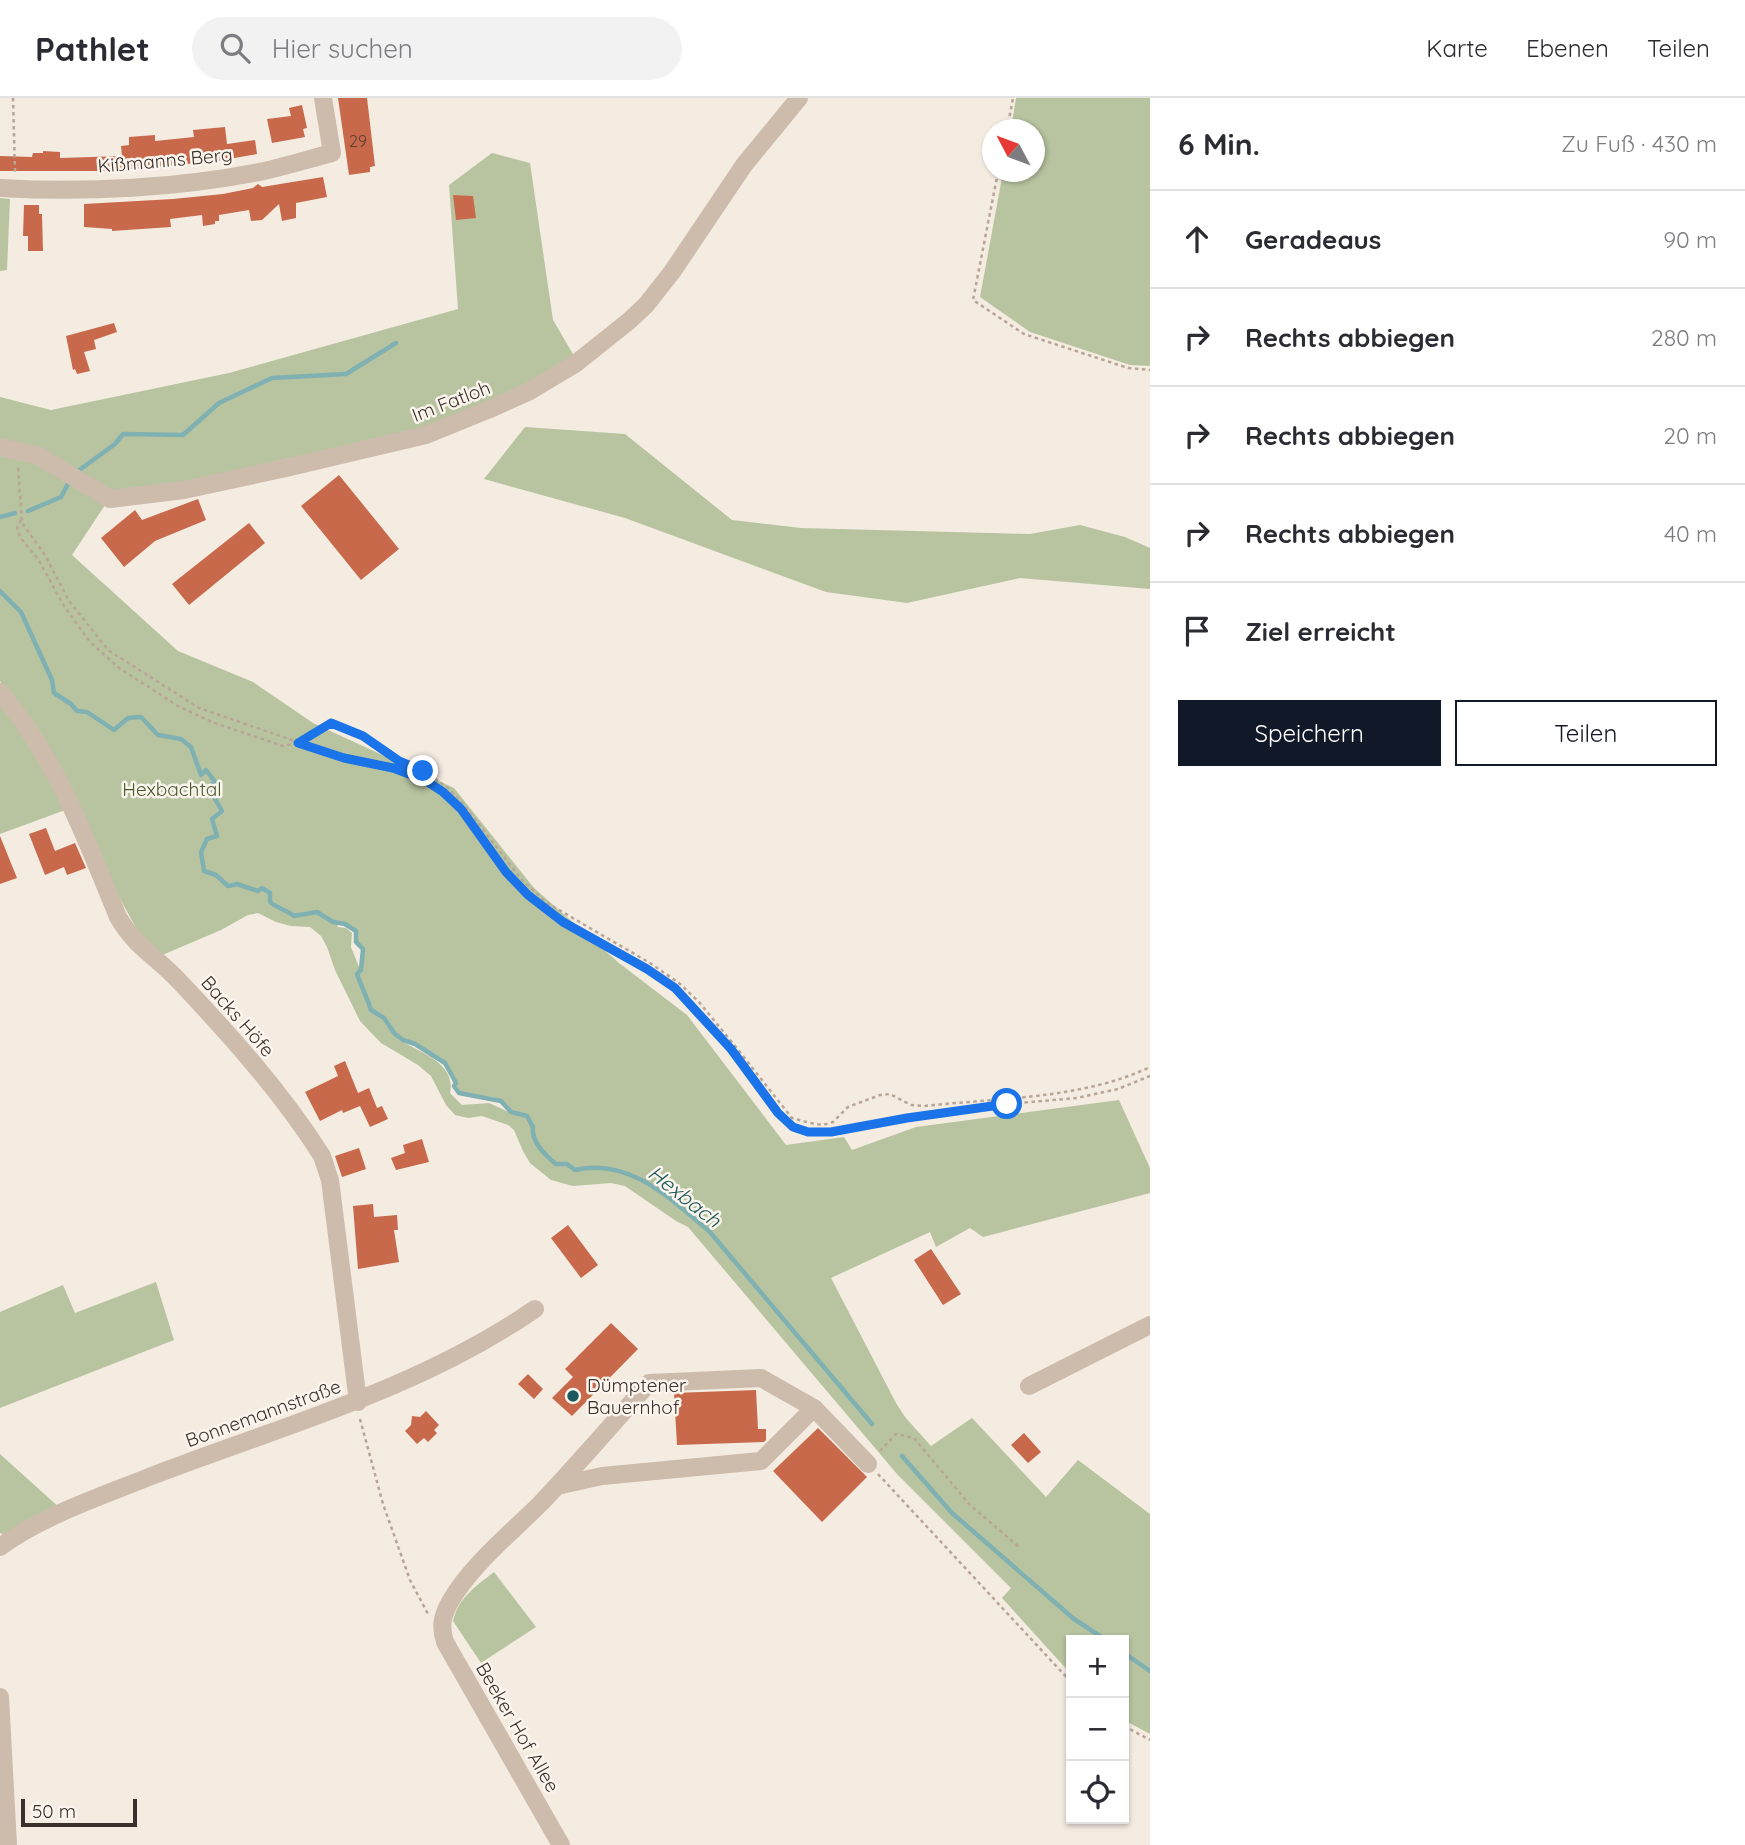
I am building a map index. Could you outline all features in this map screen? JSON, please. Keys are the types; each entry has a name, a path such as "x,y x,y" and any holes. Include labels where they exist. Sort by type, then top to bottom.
{"street":[{"name":"Kißmanns Berg","path":"8,188 127,187 184,182 264,171 332,153 323,98"},
{"name":"Im Fatloh","path":"8,449 39,456 110,499 184,490 426,435 490,409 528,392 575,364 646,305 672,272 744,165 799,98"},
{"name":"Backs Höfe","path":"0,692 30,731 73,806 127,934 174,975 228,1033 322,1156 330,1180 358,1402"},
{"name":"Bonnemannstraße","path":"0,1547 15,1536 94,1498 397,1386 493,1336 534,1309"},
{"path":"1028,1387 1150,1325"},
{"path":"441,1629 443,1616 451,1599 475,1570 557,1486 649,1383 761,1378 814,1408 868,1464"},
{"path":"557,1486 602,1476 761,1461 814,1408"},
{"name":"Beeker Hof Allee","path":"441,1629 444,1643 561,1845"},
{"path":"0,1697 8,1845"}],"path":[{"path":"8,188 13,98"},
{"path":"1009,119 1013,98"},
{"path":"996,182 973,300 1024,334 1128,368 1150,370"},
{"path":"8,449 21,520 45,555 84,623 116,656 199,708 344,758 393,768 425,780 443,792 461,809 506,872 528,895 563,922 647,969 675,988 731,1049 788,1124 799,1129 831,1132 1007,1104 1077,1098 1118,1089 1150,1076"},
{"path":"21,520 17,528 20,537 38,559 78,627 111,662 195,715 283,746 298,743 331,723 363,736 399,761 423,771 447,787 521,878 547,903 650,963 679,983 699,1002 784,1110 797,1121 823,1125 833,1122 848,1107 880,1095 890,1094 911,1105 925,1107 1076,1091 1107,1084 1150,1067"},
{"path":"358,1402 383,1504 410,1580 424,1609 441,1629"},
{"path":"1019,1547 969,1504 914,1438 896,1434 868,1464 1066,1677"},
{"path":"1129,1729 1150,1740"}],"green space":[{"path":"1016,98 1150,98 1150,366 1130,365 1030,332 980,297 1001,182 1045,182 1045,119 1013,119"},
{"name":"Hexbachtal","path":"492,153 530,163 553,320 577,361 464,419 109,499 72,555 178,651 253,682 313,723 454,788 534,888 619,963 687,1015 786,1145 844,1137 852,1150 916,1127 1119,1100 1150,1168 1150,1193 983,1237 970,1228 936,1247 930,1232 831,1278 896,1403 931,1446 972,1418 1046,1497 1078,1460 1150,1514 1150,1734 1129,1723 1129,1635 1066,1635 1066,1668 1002,1598 1011,1588 897,1474 688,1227 625,1186 611,1183 573,1186 551,1180 530,1163 514,1130 508,1125 482,1116 468,1118 455,1115 446,1105 431,1076 381,1043 360,1021 327,947 321,936 310,927 276,922 258,913 248,915 221,930 160,956 146,946 0,681 0,397 51,410 229,373 458,309 449,185","holes":["336,922 346,924 354,931 356,942 363,949 361,972 351,947 352,933 346,928 338,927","397,1036 427,1050 439,1060 462,1095 494,1097 509,1112 489,1103 462,1105 450,1093 451,1082 441,1065"]},
{"path":"0,198 10,199 7,270 0,271"},
{"path":"525,427 625,434 732,520 801,528 1030,534 1080,525 1125,537 1150,548 1150,589 1020,578 907,603 826,592 625,518 484,479"},
{"path":"0,700 68,809 0,834"},
{"path":"156,1282 174,1340 0,1408 0,1312 63,1285 75,1313"},
{"path":"0,1454 61,1509 5,1535 0,1533"},
{"path":"494,1572 536,1627 481,1663 453,1621 464,1599"}],"building":[{"path":"338,98 367,98 375,166 370,167 370,172 349,175"},
{"path":"302,105 307,128 303,129 305,137 272,143 267,119 291,116 289,108"},
{"path":"225,127 227,144 255,140 257,154 217,161 115,171 0,171 0,156 32,157 33,153 43,151 60,152 60,158 122,156 121,146 129,145 129,137 155,135 155,141 194,137 193,130"},
{"path":"323,177 327,197 296,203 296,218 282,221 279,204 262,220 251,221 249,210 219,215 219,221 215,221 215,224 203,226 202,215 170,219 171,227 112,231 84,227 84,204 223,194 253,188 258,184 262,187"},
{"path":"453,195 473,196 476,218 456,220"},
{"path":"24,205 39,205 39,214 42,214 43,251 28,251 28,236 23,236"},
{"path":"114,323 117,332 94,340 96,349 84,352 90,371 77,374 75,369 73,370 66,336"},
{"path":"339,475 399,549 361,580 301,506"},
{"path":"198,499 206,520 155,541 124,567 101,538 135,510 142,520"},
{"path":"249,523 265,543 189,605 172,584"},
{"path":"46,828 55,851 75,843 86,868 67,875 64,867 45,875 29,834"},
{"path":"0,836 17,878 0,884"},
{"path":"345,1061 358,1093 369,1088 377,1108 382,1106 388,1119 370,1127 360,1106 343,1113 342,1110 320,1121 305,1092 338,1076 334,1066"},
{"path":"422,1139 429,1162 396,1170 391,1158 405,1153 403,1145"},
{"path":"359,1148 366,1169 342,1177 335,1156"},
{"path":"373,1204 374,1217 397,1215 398,1230 394,1230 399,1262 358,1269 353,1206"},
{"path":"568,1225 598,1265 581,1278 551,1238"},
{"path":"931,1249 961,1294 943,1305 914,1260"},
{"path":"611,1323 638,1349 572,1416 552,1398 573,1377 565,1369"},
{"path":"528,1374 543,1389 534,1399 518,1384"},
{"path":"756,1390 758,1429 766,1429 764,1442 677,1445 674,1393"},
{"path":"426,1411 439,1425 434,1430 437,1433 428,1442 424,1438 417,1444 405,1431 411,1425 412,1416 420,1417"},
{"path":"818,1428 867,1477 822,1522 773,1471"},
{"path":"1024,1433 1041,1452 1028,1463 1011,1445"}],"waterway":[{"path":"78,471 115,444 123,434 183,435 219,403 272,378 346,374 396,343"},
{"path":"28,511 61,497 68,484"},
{"path":"0,517 15,513"},
{"name":"Hexbach","path":"0,591 21,612 52,680 54,693 77,711 87,712 114,730 128,718 141,717 158,735 181,739 191,747 201,775 206,770 216,783 212,784 214,797 222,811 212,819 217,836 207,839 201,852 204,871 216,875 228,886 237,884 258,891 262,888 270,893 270,902 294,916 317,912 356,931 356,942 363,949 361,970 357,974 371,1010 384,1018 395,1034 445,1063 459,1093 501,1101 511,1112 527,1116 533,1127 536,1143 556,1164 567,1164 575,1170 595,1168 631,1175 679,1206 709,1231 872,1424"},
{"name":"Hexbach","path":"902,1456 952,1513 1074,1619 1098,1635"},
{"name":"Hexbach","path":"1129,1656 1150,1671"}],"place":[{"name":"Dümptener Bauernhof","path":"573,1396"}],"route":[{"path":"423,771 399,761 363,736 331,723 298,743 344,758 393,768 425,780 443,792 461,809 506,872 528,895 563,922 618,951 675,988 731,1049 784,1121 793,1127 808,1132 831,1132 1007,1104"}]}
